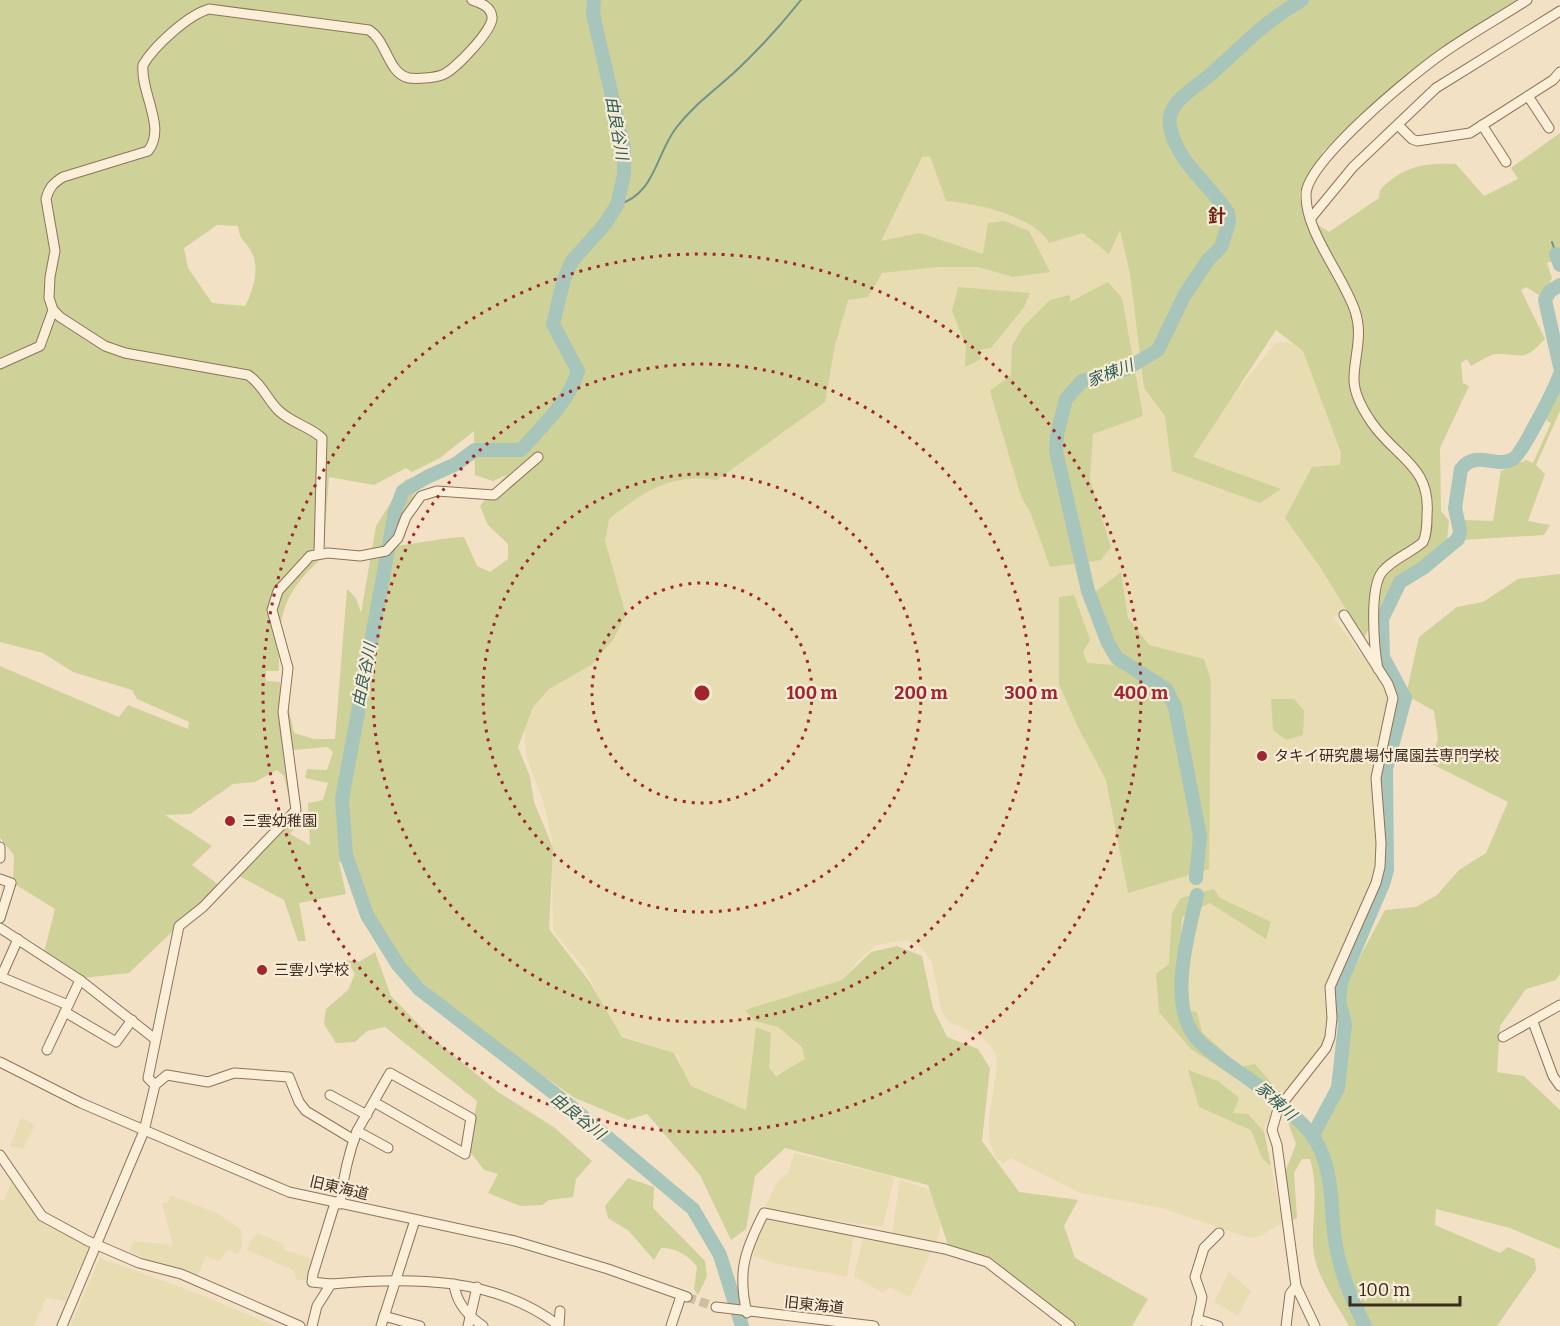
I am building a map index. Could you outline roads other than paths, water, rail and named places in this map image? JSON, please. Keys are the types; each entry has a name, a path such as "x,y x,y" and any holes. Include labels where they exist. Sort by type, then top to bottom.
{"street":[{"path":"319,553 322,438 310,428 278,410 256,380 248,375 125,353 105,346 53,310 49,298 55,251 46,199 52,185 63,177 140,155 154,144 143,65 188,18 209,9 369,30 383,44 397,72 409,78 442,75 481,40 490,27 492,16 489,9 472,0"},
{"path":"1378,669 1374,600 1377,579 1388,566 1423,542 1427,496 1422,477 1382,437 1363,409 1354,378 1360,328 1348,293 1311,218 1306,192 1316,170 1334,147 1443,53 1523,1"},
{"path":"1311,218 1353,167 1436,88 1560,11"},
{"path":"1398,125 1417,141 1460,136 1528,96 1560,72"},
{"path":"1528,96 1549,128"},
{"path":"1482,125 1506,162"},
{"path":"0,364 40,346 53,310"},
{"path":"155,1085 148,1078 179,926 203,907 296,810 284,712 288,668 272,610 278,591 310,555 319,553 360,556 386,551 398,538 406,517 421,495 437,491 494,495 538,457"},
{"path":"1315,1326 1296,1286 1277,1145 1272,1130 1281,1105 1326,1048 1332,1026 1330,987 1376,883 1380,867 1381,843 1376,778 1393,698 1378,669 1344,615"},
{"path":"0,847 0,858"},
{"path":"0,879 10,883 0,918"},
{"path":"0,928 80,980 156,1039"},
{"path":"18,939 1,977 66,1009 116,1042 132,1020"},
{"path":"47,1050 80,980"},
{"path":"1503,1037 1560,1005"},
{"path":"1533,1022 1553,1076 1560,1086"},
{"name":"旧東海道","path":"0,1062 81,1103 289,1192 515,1241 608,1269 684,1296 671,1326"},
{"path":"62,1326 144,1131 155,1085 167,1076 208,1082 234,1073 289,1077 299,1102 306,1111 356,1136 388,1148"},
{"path":"374,1102 465,1154 471,1118 390,1073 374,1102 356,1136 312,1282 331,1284 395,1280 477,1287 505,1295 559,1326 560,1311"},
{"path":"330,1095 367,1115"},
{"path":"0,1155 42,1216 139,1263 181,1274 300,1326"},
{"path":"745,1313 742,1293 746,1249 764,1213 945,1248 987,1263 1070,1326"},
{"path":"381,1326 415,1221"},
{"path":"1218,1326 1196,1322 1202,1298 1196,1276 1204,1248 1219,1233"},
{"path":"312,1326 317,1306 331,1284"},
{"path":"454,1284 455,1293 469,1321 483,1326"},
{"path":"1286,1326 1290,1294 1296,1286"},
{"path":"469,1321 477,1287"},
{"name":"旧東海道","path":"716,1307 812,1323 874,1326"},
{"path":"384,1316 420,1326"}],"waterway":[{"name":"由良谷川","path":"594,0 593,14 624,148 624,175 617,205 605,224 572,261 564,279 553,324 578,371 562,403 521,450 475,450 456,464 403,491 395,512 342,799 346,855 367,915 398,965 419,989 568,1104 693,1209 720,1255 742,1326"},
{"path":"617,205 630,200 639,193 647,184 669,139 683,119 755,52 801,0"},
{"name":"家棟川","path":"1196,878 1200,836 1175,707 1166,689 1117,658 1108,643 1088,591 1056,451 1057,435 1066,399 1082,381 1126,369 1158,350 1184,296 1208,260 1221,247 1229,222 1228,213 1180,152 1170,127 1172,111 1182,97 1264,26 1302,0"},
{"path":"1552,242 1556,254"},
{"path":"1556,254 1560,265"},
{"path":"1560,285 1550,291 1545,300 1560,367"},
{"path":"1313,1135 1338,1088 1345,1024 1339,1001 1341,982 1387,870 1386,769 1405,698 1383,657 1382,619 1400,582 1423,568 1458,539 1460,531 1455,508 1461,469 1473,460 1500,462 1513,459 1531,434 1560,374"},
{"name":"家棟川","path":"1197,895 1182,972 1184,1012 1190,1029 1210,1051 1280,1103 1313,1137 1321,1151 1328,1172 1335,1241 1343,1274 1365,1326"}],"tunnel":[{"path":"687,1297 716,1307"}],"place":[{"name":"タキイ研究農場付属園芸専門学校","path":"1262,756"},
{"name":"三雲幼稚園","path":"230,821"},
{"name":"三雲小学校","path":"262,970"}],"district":[{"name":"針","path":"1217,216"}]}
